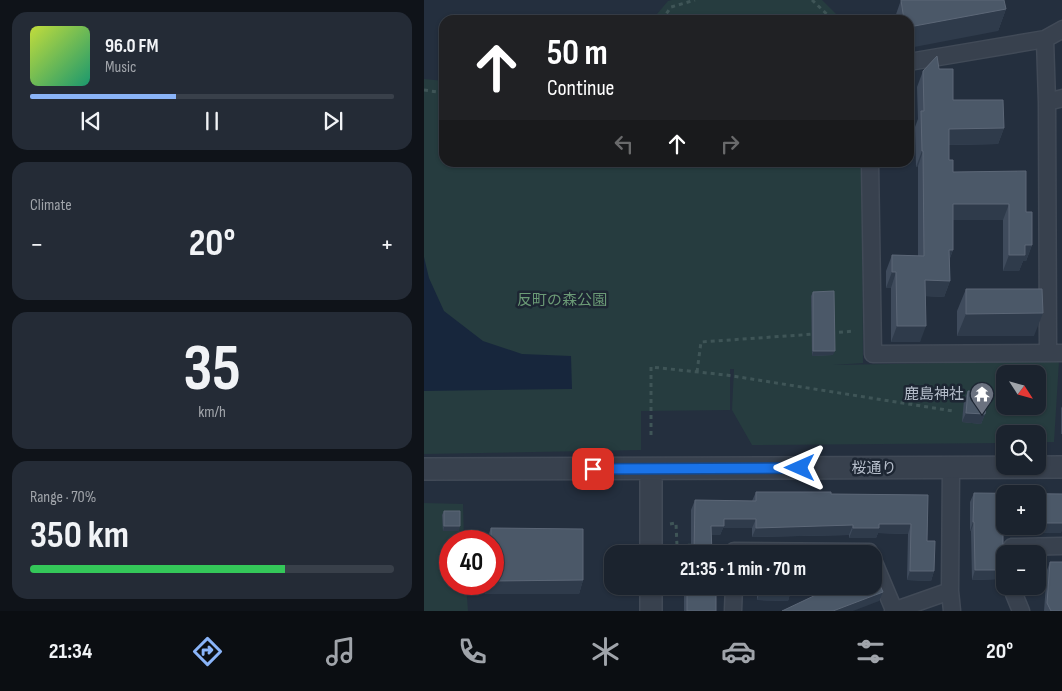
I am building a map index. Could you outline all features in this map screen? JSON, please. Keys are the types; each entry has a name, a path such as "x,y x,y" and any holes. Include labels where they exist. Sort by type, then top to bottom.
{"street":[{"path":"914,61 1045,39 1062,29"},
{"path":"870,167 873,354 1055,353 1055,100 1045,39"},
{"path":"951,467 950,591 952,611"},
{"name":"桜通り","path":"424,469 1062,467"},
{"path":"651,469 651,545"},
{"path":"1046,546 1062,546"},
{"path":"882,583 893,611 950,591"},
{"path":"651,595 652,611"},
{"path":"734,595 734,611"},
{"path":"1014,595 1021,611"}],"path":[{"path":"665,15 671,7 695,0"},
{"path":"812,0 828,15"},
{"path":"424,90 439,92"},
{"path":"828,333 872,330"},
{"path":"698,372 701,342 818,334"},
{"path":"651,435 651,368 726,375 953,411"},
{"path":"664,524 676,523 677,545"}],"green space":[{"path":"822,0 837,15 656,15 668,1"},
{"name":"反町の森公園","path":"424,79 439,80 439,167 862,167 863,363 833,365 1059,361 1054,442 1046,442 1046,425 996,425 996,443 752,445 732,410 734,369 730,369 730,410 641,411 641,450 424,454"},
{"path":"424,503 463,504 464,530 439,530 439,595 467,595 468,611 424,611"}],"water":[{"path":"424,257 429,278 444,311 483,341 522,354 571,356 572,389 424,391"}],"building":[{"path":"901,0 1004,0 1006,9 914,26 914,15 903,15"},
{"path":"937,56 939,69 953,69 953,100 1003,100 1004,128 949,129 949,160 953,160 953,172 1026,171 1026,212 1032,212 1032,245 1025,245 1025,255 1009,255 1009,204 953,204 953,250 949,250 950,281 925,280 926,326 897,326 896,272 892,272 892,255 924,256 921,111 924,111 923,71"},
{"path":"966,289 1042,289 1043,313 966,314"},
{"path":"834,291 835,351 813,351 813,292"},
{"path":"968,391 986,393 985,414 966,413"},
{"path":"756,492 928,495 927,541 935,541 934,571 910,571 911,524 879,524 879,528 853,528 853,525 756,528 756,519 724,519 724,526 711,526 712,545 694,545 695,500 756,501"},
{"path":"974,493 996,493 996,535 1003,535 1003,545 996,545 996,570 975,570"},
{"path":"1046,494 1063,494 1063,523 1046,523"},
{"path":"444,511 460,511 460,526 444,526"},
{"path":"491,528 583,529 583,580 504,581 504,530 491,530"},
{"path":"1050,562 1063,562 1063,611 1051,611 1047,603"},
{"path":"687,595 716,595 716,611 687,611"},
{"path":"816,595 875,595 833,611 782,611"}],"place":[{"name":"鹿島神社","path":"982,415"}],"route":[{"path":"593,469 800,468"}]}
